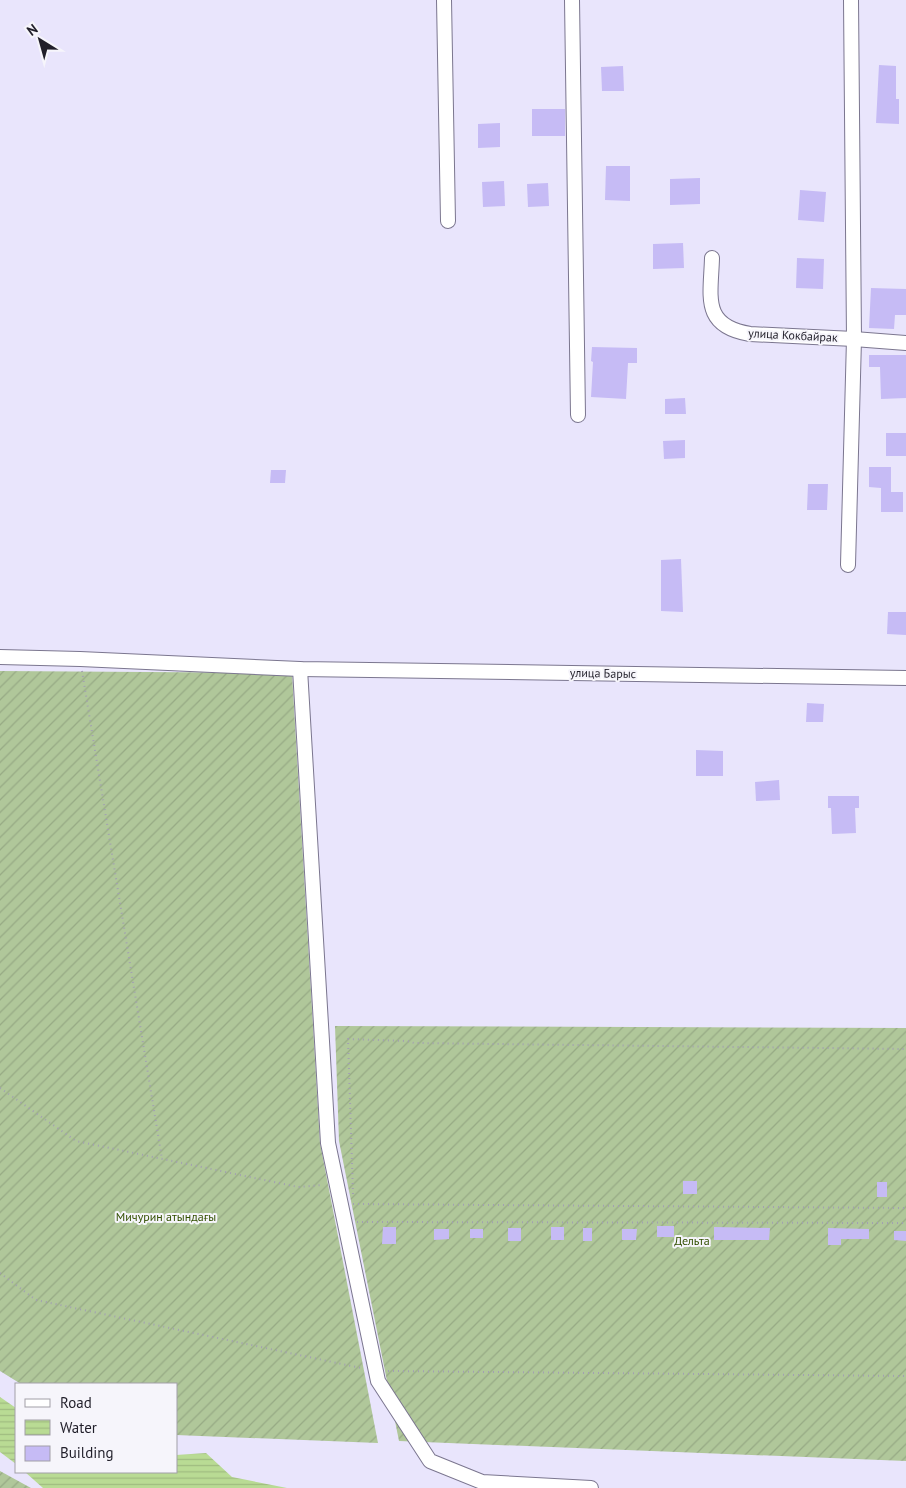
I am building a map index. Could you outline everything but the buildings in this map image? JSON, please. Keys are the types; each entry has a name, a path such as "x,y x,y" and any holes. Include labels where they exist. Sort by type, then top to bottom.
{"street":[{"path":"444,0 448,221"},
{"path":"572,0 578,415"},
{"path":"848,565 854,338 851,0"},
{"name":"улица Кокбайрак","path":"712,258 711,305 716,317 724,326 735,331 750,334 854,338 906,343"},
{"name":"улица Барыс","path":"0,657 300,669 906,678"},
{"path":"300,669 328,1143 378,1381 430,1460 482,1482 592,1488"}],"path":[{"path":"80,659 162,1159"},
{"path":"353,1194 348,1039 407,1041 414,1043 906,1049"},
{"path":"0,1088 76,1141 298,1187 337,1183"},
{"path":"341,1204 906,1208"},
{"path":"345,1222 906,1223"},
{"path":"0,1273 36,1300 375,1371 906,1376"}],"green space":[{"name":"Мичурин атындағы","path":"0,671 292,673 320,1143 378,1443 178,1435 178,1383 19,1383 0,1371"},
{"name":"Дельта","path":"335,1026 906,1028 906,1461 399,1441 339,1141"},
{"path":"0,1471 31,1488 0,1488"}],"water":[{"path":"0,1397 15,1407 15,1463 0,1452"},
{"path":"206,1453 232,1477 287,1488 43,1488 26,1473 178,1473 178,1455"}]}
